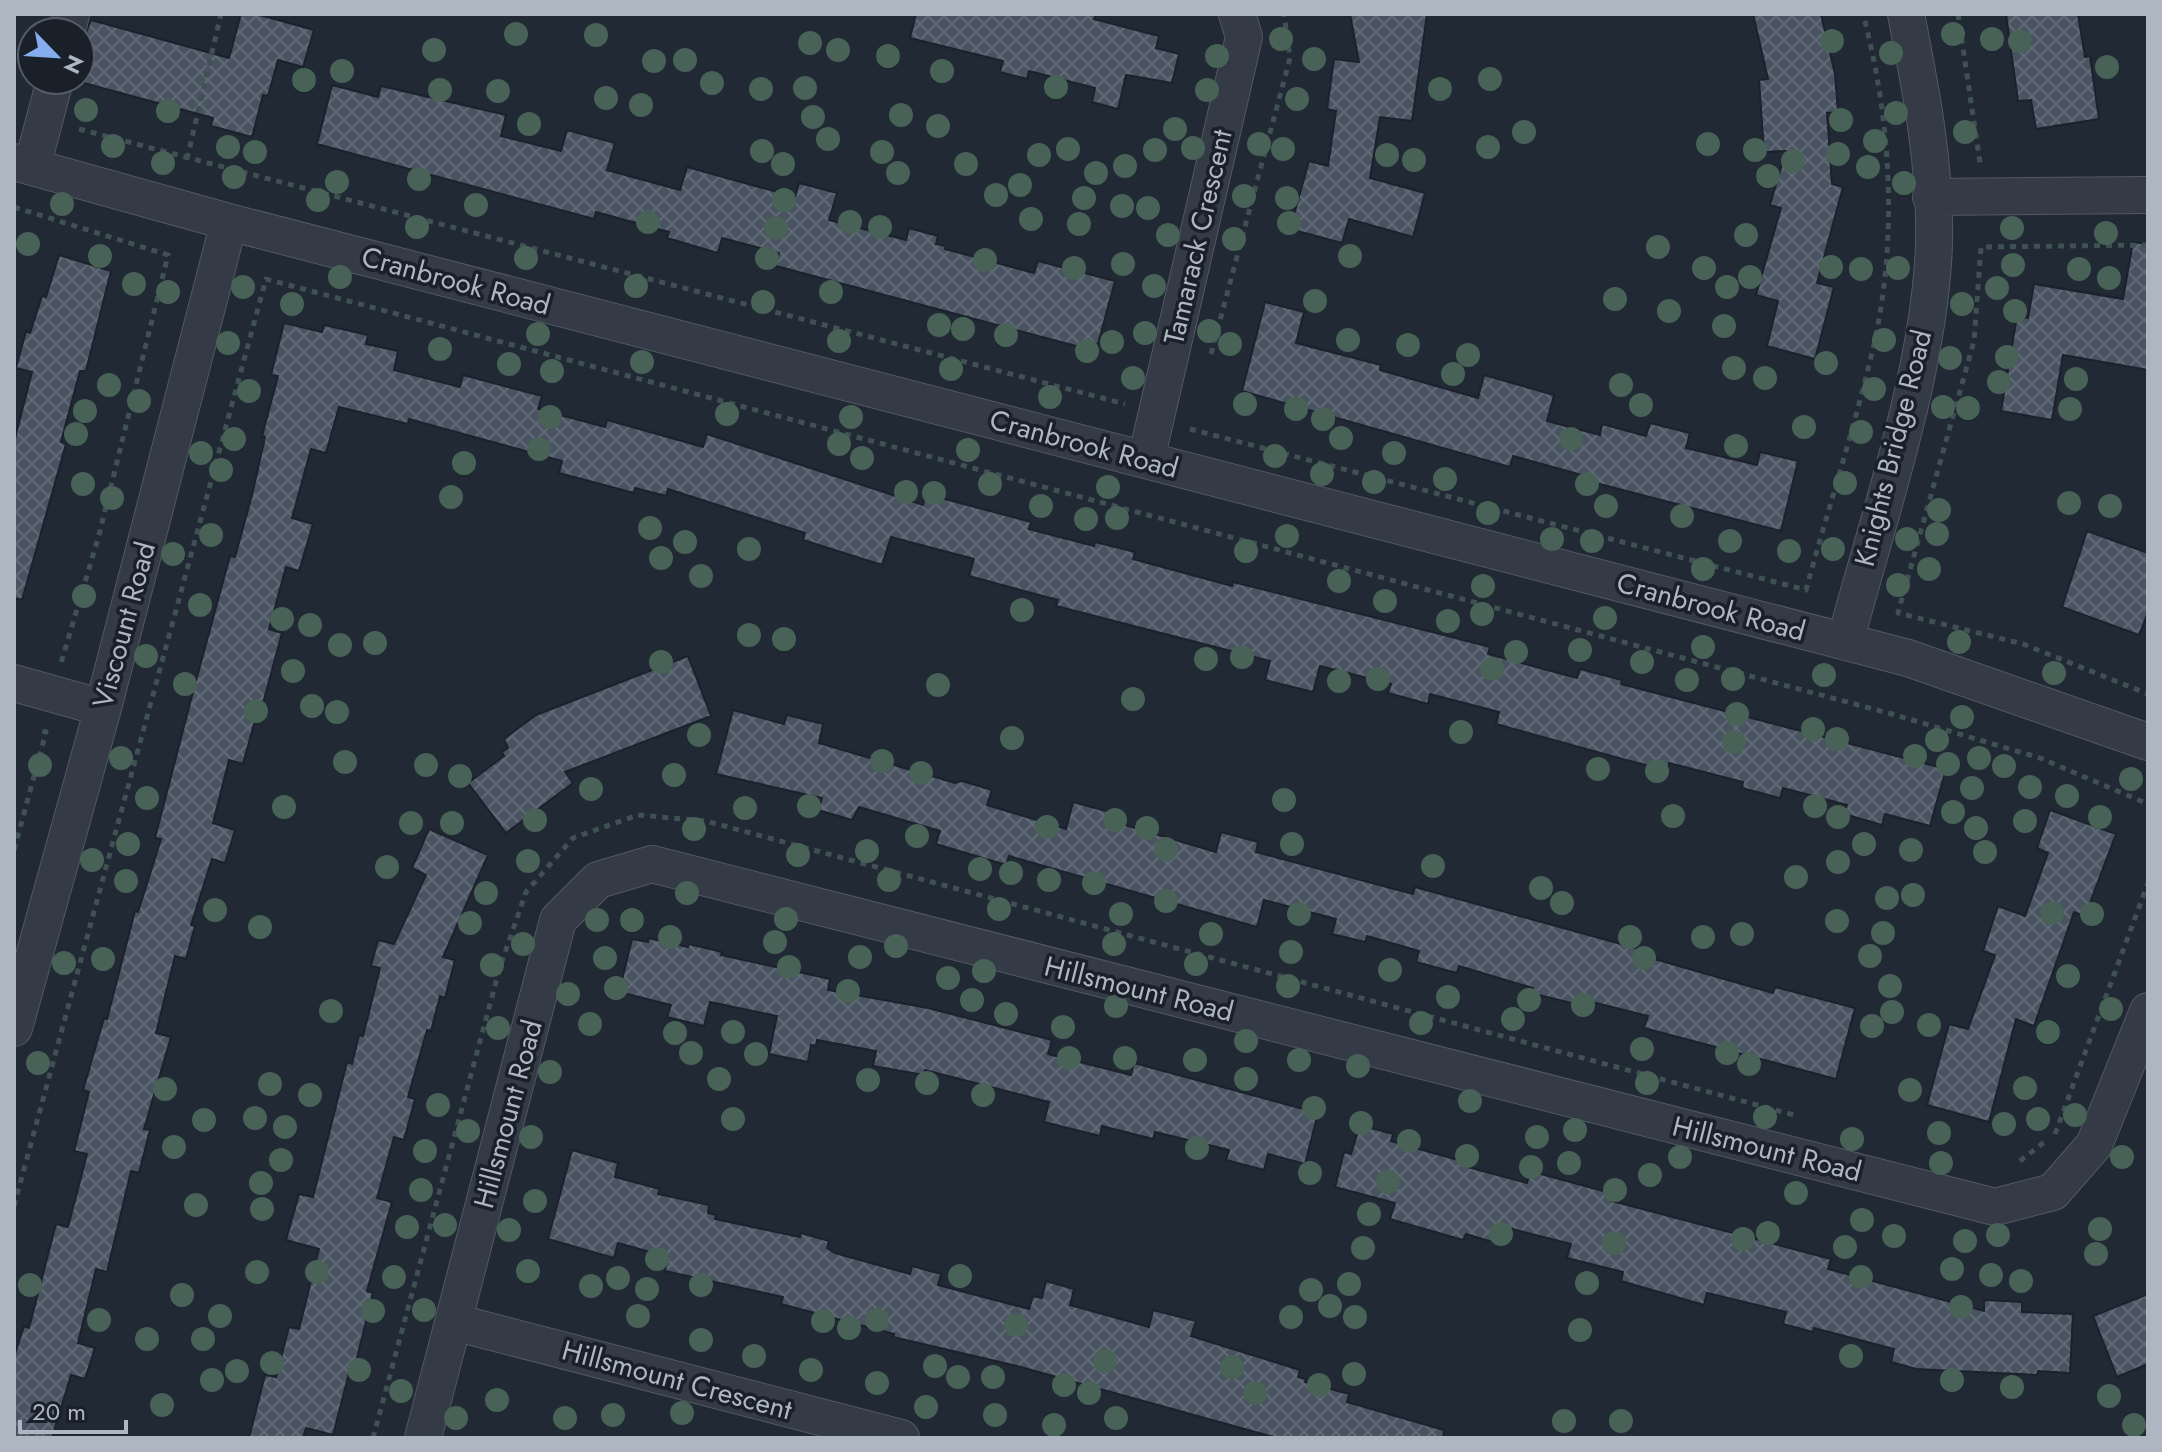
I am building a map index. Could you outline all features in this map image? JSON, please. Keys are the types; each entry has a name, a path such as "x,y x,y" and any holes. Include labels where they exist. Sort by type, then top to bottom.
{"street":[{"name":"Tamarack Crescent","path":"1146,460 1244,37 1237,14"},
{"name":"Knights Bridge Road","path":"1845,642 1920,357 1934,244 1927,122 1906,14"},
{"path":"23,164 45,120 51,96"},
{"name":"Cranbrook Road","path":"23,164 229,222 1908,658 2148,742"},
{"path":"1931,197 2148,195"},
{"name":"Viscount Road","path":"14,1028 103,708 229,222"},
{"path":"14,683 103,708"},
{"name":"Hillsmount Road","path":"423,1438 558,920 598,880 652,864 1995,1207 2053,1192 2094,1145 2148,1011"},
{"name":"Hillsmount Crescent","path":"454,1322 901,1438"}],"path":[{"path":"187,159 221,14"},
{"path":"1207,367 1290,58 1284,14"},
{"path":"1194,413 1190,429 1806,590 1874,344 1883,290 1889,182 1875,60 1863,14"},
{"path":"1958,14 1981,169"},
{"path":"45,120 1130,406"},
{"path":"14,207 168,255 14,850"},
{"path":"2148,245 1981,247 1974,341 1898,613 2023,644 2148,694"},
{"path":"14,1206 266,279 1892,714 2040,758 2148,804"},
{"path":"36,729 46,732"}],"building":[{"path":"241,14 256,14 314,30 303,67 278,60 268,96 263,95 252,137 211,126 213,118 96,86 96,21 229,58"},
{"path":"916,14 1096,14 1094,19 1159,36 1156,48 1179,54 1172,83 1126,75 1118,109 1092,102 1095,88 1029,71 1027,79 1000,72 1003,61 910,38"},
{"path":"1350,14 1427,14 1412,121 1380,117 1370,178 1425,193 1413,237 1349,219 1342,243 1290,229 1309,161 1328,166 1336,111 1327,109 1334,59 1359,62"},
{"path":"1753,14 1821,14 1835,74 1838,112 1827,113 1832,184 1843,187 1817,283 1834,287 1815,359 1767,346 1778,301 1756,295 1781,208 1770,205 1786,151 1764,152 1759,80 1768,79"},
{"path":"2006,14 2078,14 2085,57 2090,56 2099,119 2036,129 2031,100 2018,101"},
{"path":"332,85 378,97 381,86 506,115 501,136 561,151 567,130 615,143 607,170 680,190 687,167 795,197 799,183 837,193 829,220 906,240 909,228 938,236 936,244 946,246 945,249 1034,273 1038,261 1115,281 1098,344 1093,343 1091,350 776,266 779,253 722,238 718,253 667,238 669,232 596,212 594,219 317,144"},
{"path":"2133,242 2148,244 2148,370 2063,355 2052,420 2001,411 2017,316 2028,318 2034,284 2123,299"},
{"path":"59,255 111,271 86,371 80,371 61,442 66,444 22,600 14,598 14,442 32,372 16,368 26,331 30,333 42,296 46,297"},
{"path":"1265,302 1304,312 1296,343 1381,365 1380,370 1478,398 1484,375 1554,395 1547,421 1600,435 1602,424 1646,436 1650,423 1690,433 1686,448 1757,465 1760,452 1798,461 1781,531 1588,481 1589,477 1513,456 1510,467 1242,391"},
{"path":"284,323 322,332 324,325 368,335 366,344 398,351 394,370 460,387 463,375 542,396 538,409 605,427 607,420 703,447 707,434 923,505 926,494 1031,522 1029,529 1094,546 1095,542 1135,552 1133,559 1232,586 1233,582 1490,647 1488,654 1577,678 1580,669 1622,680 1621,684 1946,769 1930,826 1885,814 1882,825 1844,814 1847,805 1783,788 1780,798 1742,788 1743,782 1669,763 1667,770 1626,760 1496,724 1499,712 1430,694 1428,704 1388,693 1391,684 1320,666 1313,692 1265,680 1270,661 1056,606 1058,600 969,576 974,559 891,537 882,565 803,540 805,533 668,489 666,496 635,488 634,493 559,473 562,461 409,419 408,424 339,407 326,453 311,449 292,518 313,524 299,571 286,567 269,629 282,633 262,707 259,706 243,764 229,760 213,823 235,830 225,863 212,859 191,925 195,926 186,959 175,956 156,1033 171,1037 144,1129 150,1130 139,1173 131,1171 107,1272 96,1269 78,1343 95,1348 85,1379 71,1375 52,1438 14,1438 14,1357 24,1326 29,1328 56,1224 68,1227 87,1154 74,1151 89,1092 83,1090 104,1018 107,1019 135,911 138,912 161,839 155,838 194,688 230,556 235,557 252,495 265,437 262,436 278,376 271,375"},
{"path":"2087,531 2148,553 2148,612 2139,635 2062,607"},
{"path":"688,656 711,716 565,772 573,783 506,833 468,783 504,756 502,752 508,748 504,739 536,715"},
{"path":"733,710 784,724 787,715 823,724 819,743 955,783 962,781 992,790 987,805 1066,829 1073,802 1110,812 1108,820 1216,852 1221,832 1258,842 1256,852 1413,894 1415,887 1639,949 1637,954 1773,993 1775,987 1855,1008 1836,1079 1644,1028 1648,1016 1576,998 1575,1004 1531,993 1533,988 1459,966 1457,973 1416,962 1419,951 1367,936 1365,942 1332,934 1336,919 1264,900 1257,927 1009,856 1006,865 936,844 940,831 859,807 852,820 818,810 822,798 716,774"},
{"path":"2050,810 2116,834 2085,916 2074,912 2034,1026 2016,1019 1989,1122 1927,1105 1949,1024 1968,1029 1995,955 1983,951 1998,906 2025,916 2048,853 2037,848"},
{"path":"429,829 488,855 443,957 455,960 445,998 440,996 431,1031 427,1030 408,1097 415,1099 404,1140 394,1137 377,1198 392,1202 367,1291 373,1293 353,1374 349,1373 333,1435 306,1428 303,1438 249,1438 265,1375 276,1377 289,1327 299,1329 319,1249 286,1240 299,1194 313,1197 347,1062 352,1064 359,1035 363,1036 380,968 371,966 378,940 394,944 426,875 412,868"},
{"path":"648,938 688,947 689,944 722,952 721,955 830,979 828,990 928,1008 1052,1040 1048,1054 1131,1075 1134,1063 1318,1113 1305,1164 1268,1154 1264,1170 1226,1160 1229,1150 1155,1132 1153,1139 1102,1126 1100,1136 1044,1122 1049,1102 925,1070 924,1075 873,1066 876,1051 817,1040 816,1046 811,1045 808,1062 769,1054 777,1016 710,1002 704,1026 667,1017 671,1005 619,992 632,939 648,942"},
{"path":"1360,1125 1393,1134 1391,1141 1465,1162 1464,1166 1527,1183 1530,1171 1614,1194 1612,1201 1831,1259 1828,1269 1984,1311 1984,1300 2022,1302 2022,1312 2073,1314 2070,1373 2038,1371 2037,1375 1916,1369 1891,1362 1894,1349 1814,1328 1813,1332 1783,1324 1786,1312 1707,1293 1704,1305 1621,1281 1623,1272 1567,1258 1571,1244 1501,1226 1496,1243 1466,1234 1463,1240 1390,1219 1395,1203 1335,1187 1344,1152 1351,1154"},
{"path":"572,1150 618,1163 615,1177 660,1189 658,1194 709,1205 708,1213 716,1215 715,1219 800,1237 801,1233 829,1241 827,1248 835,1253 910,1274 912,1266 941,1274 938,1285 1029,1309 1033,1296 1042,1298 1046,1281 1074,1289 1070,1305 1149,1327 1153,1310 1196,1321 1191,1336 1300,1370 1298,1377 1306,1379 1305,1382 1349,1394 1347,1402 1444,1430 1443,1438 1277,1438 1017,1366 893,1337 894,1334 781,1304 783,1297 665,1271 668,1257 618,1243 614,1258 548,1239"},
{"path":"2148,1294 2148,1364 2117,1377 2093,1316"}]}
